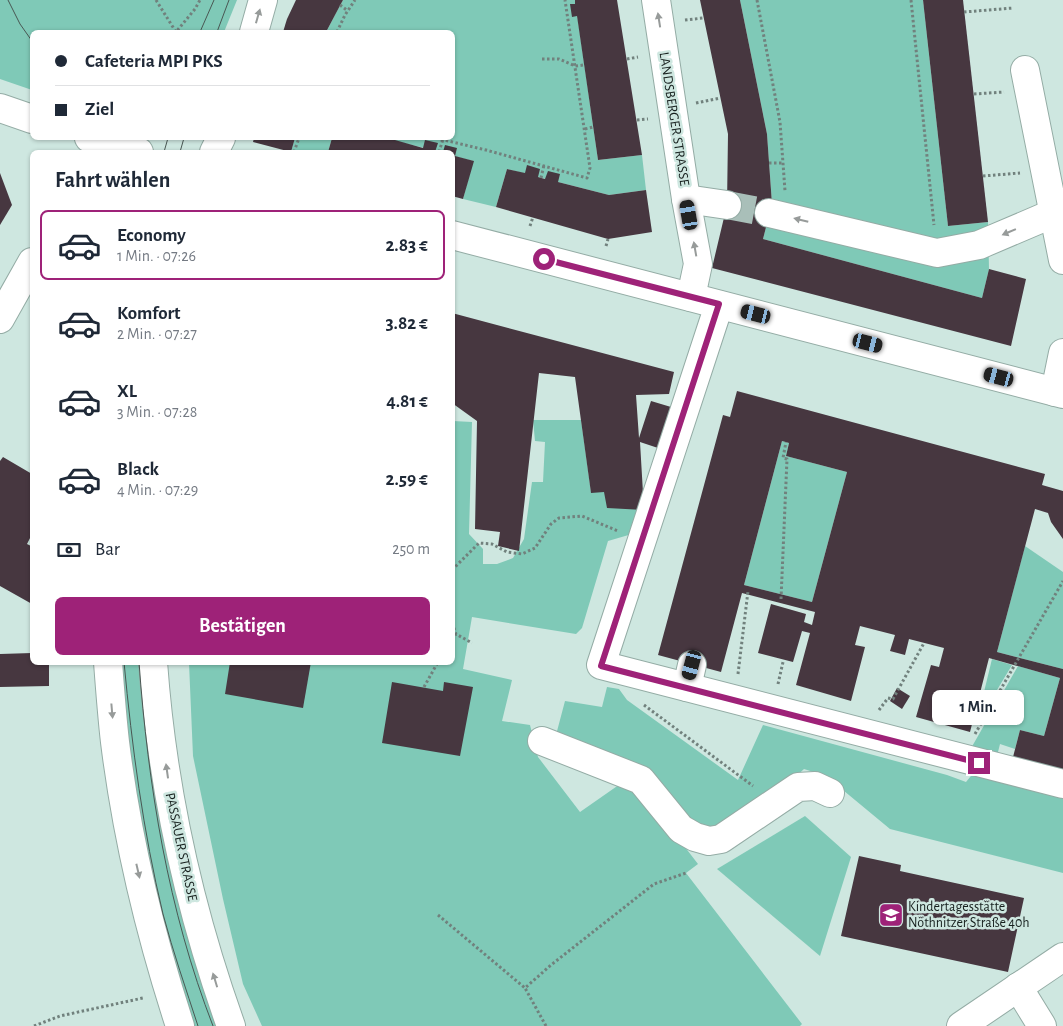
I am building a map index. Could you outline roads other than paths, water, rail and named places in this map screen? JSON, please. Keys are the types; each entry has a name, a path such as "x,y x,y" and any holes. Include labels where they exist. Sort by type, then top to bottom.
{"street":[{"path":"255,30 263,0"},
{"name":"LANDSBERGER STRASSE","path":"656,0 698,264 691,297"},
{"path":"1025,70 1063,260"},
{"path":"0,108 30,118"},
{"path":"96,140 132,150"},
{"path":"686,198 727,205"},
{"path":"778,215 835,232 923,253 979,245 1054,213"},
{"path":"455,236 1059,393 1063,353"},
{"path":"0,319 30,266"},
{"path":"719,304 601,666 689,676 735,700 1063,784"},
{"path":"108,665 115,742 133,848 149,921 180,1026"},
{"name":"PASSAUER STRASSE","path":"153,665 155,692 174,825 192,901 215,982 231,1026"},
{"path":"542,741 641,780 681,829 695,837 709,841 721,839 798,787 815,786 830,793"},
{"path":"960,1026 1063,957"},
{"path":"1018,988 1042,1026"}],"tunnel":[{"path":"727,205 769,213"}],"tram line":[{"path":"8,0 20,24 30,38"},
{"path":"201,30 214,0"},
{"path":"218,30 229,0"},
{"path":"165,150 167,140"},
{"path":"181,150 183,140"},
{"path":"124,665 139,789 156,883 171,942 198,1026"},
{"path":"139,665 148,755 172,893 197,982 213,1026"}],"place":[{"name":"Kindertagesstätte Nöthnitzer Straße 40h","path":"891,915"}]}
